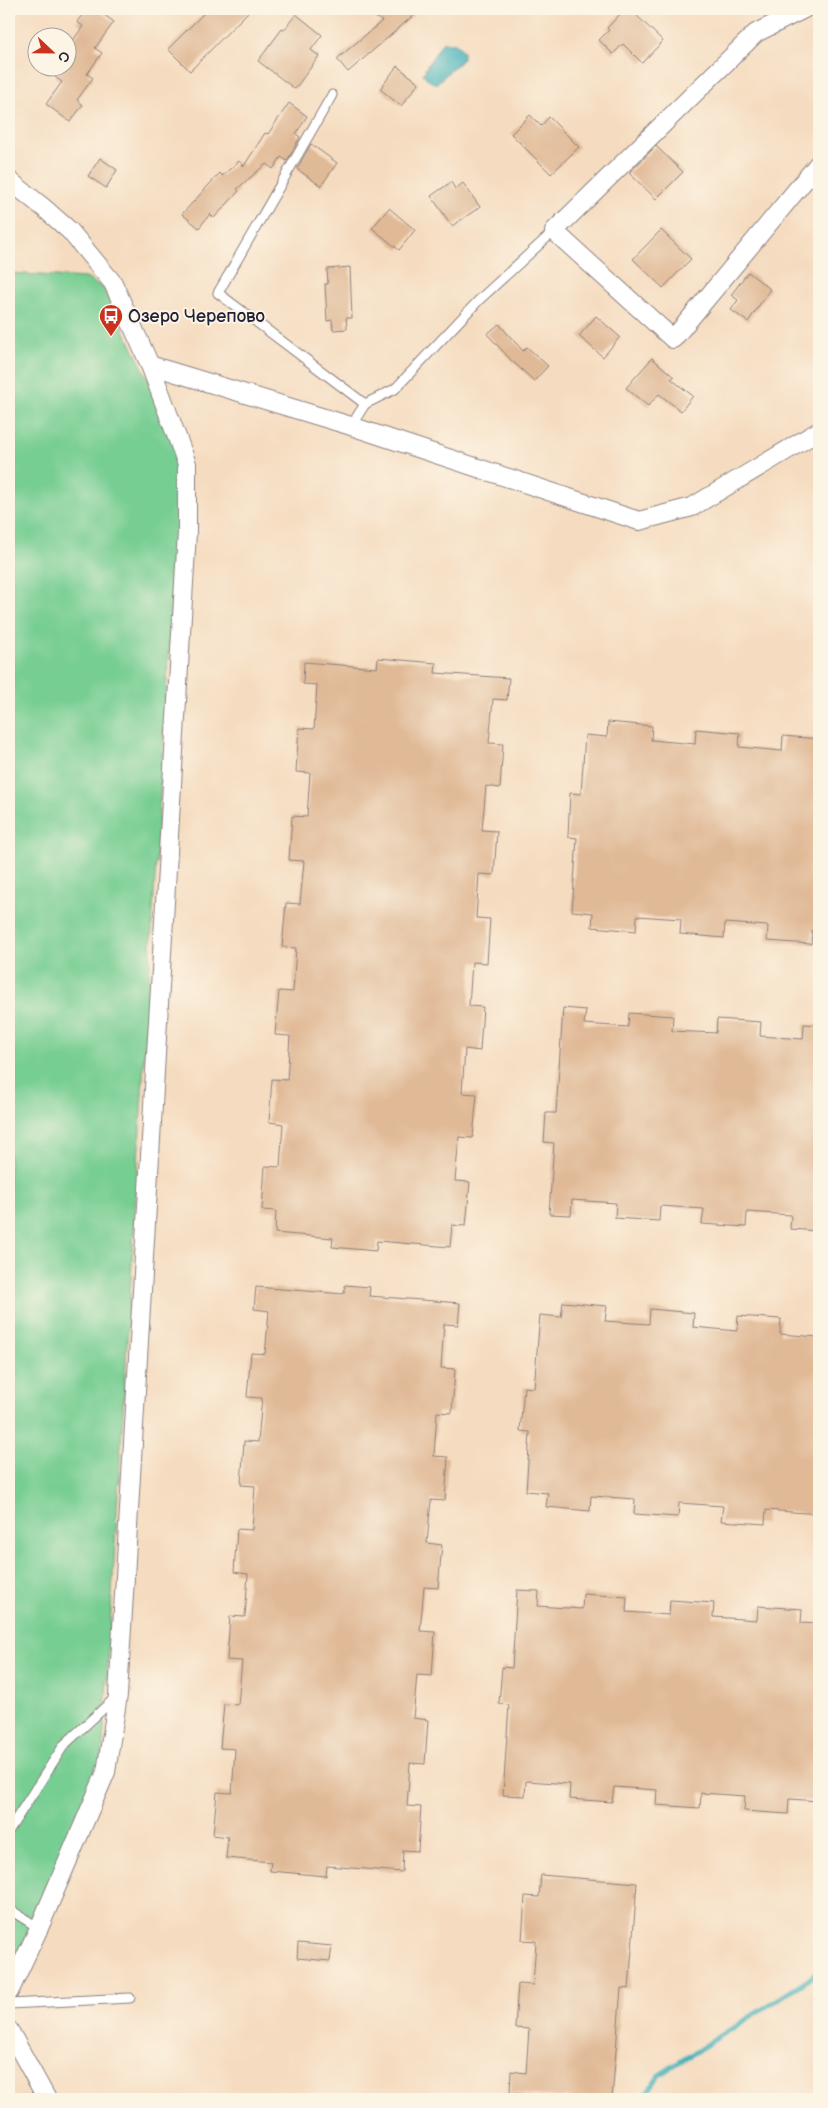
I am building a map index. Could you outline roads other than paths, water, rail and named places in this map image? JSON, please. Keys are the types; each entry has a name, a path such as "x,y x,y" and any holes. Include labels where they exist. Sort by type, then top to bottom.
{"street":[{"path":"804,9 756,33 554,230 673,339 819,163"},
{"path":"9,180 70,231 113,283 150,365 187,464 187,532 118,1695 106,1772 39,1928 9,1992"},
{"path":"150,365 351,426 639,521 692,507 819,431"},
{"path":"9,2030 47,2099"}],"lane":[{"path":"332,95 218,293 365,404"},
{"path":"351,426 365,404 395,389 479,300 554,230"},
{"path":"9,1830 64,1746 118,1695"},
{"path":"9,1909 39,1928"},
{"path":"9,2004 130,1998"}],"water":[{"path":"443,42 456,43 463,51 463,59 436,84 428,80 423,74"}],"waterway":[{"path":"643,2099 659,2075 808,1980 819,1971"}],"place":[{"name":"Озеро Черепово","path":"111,337"}]}
